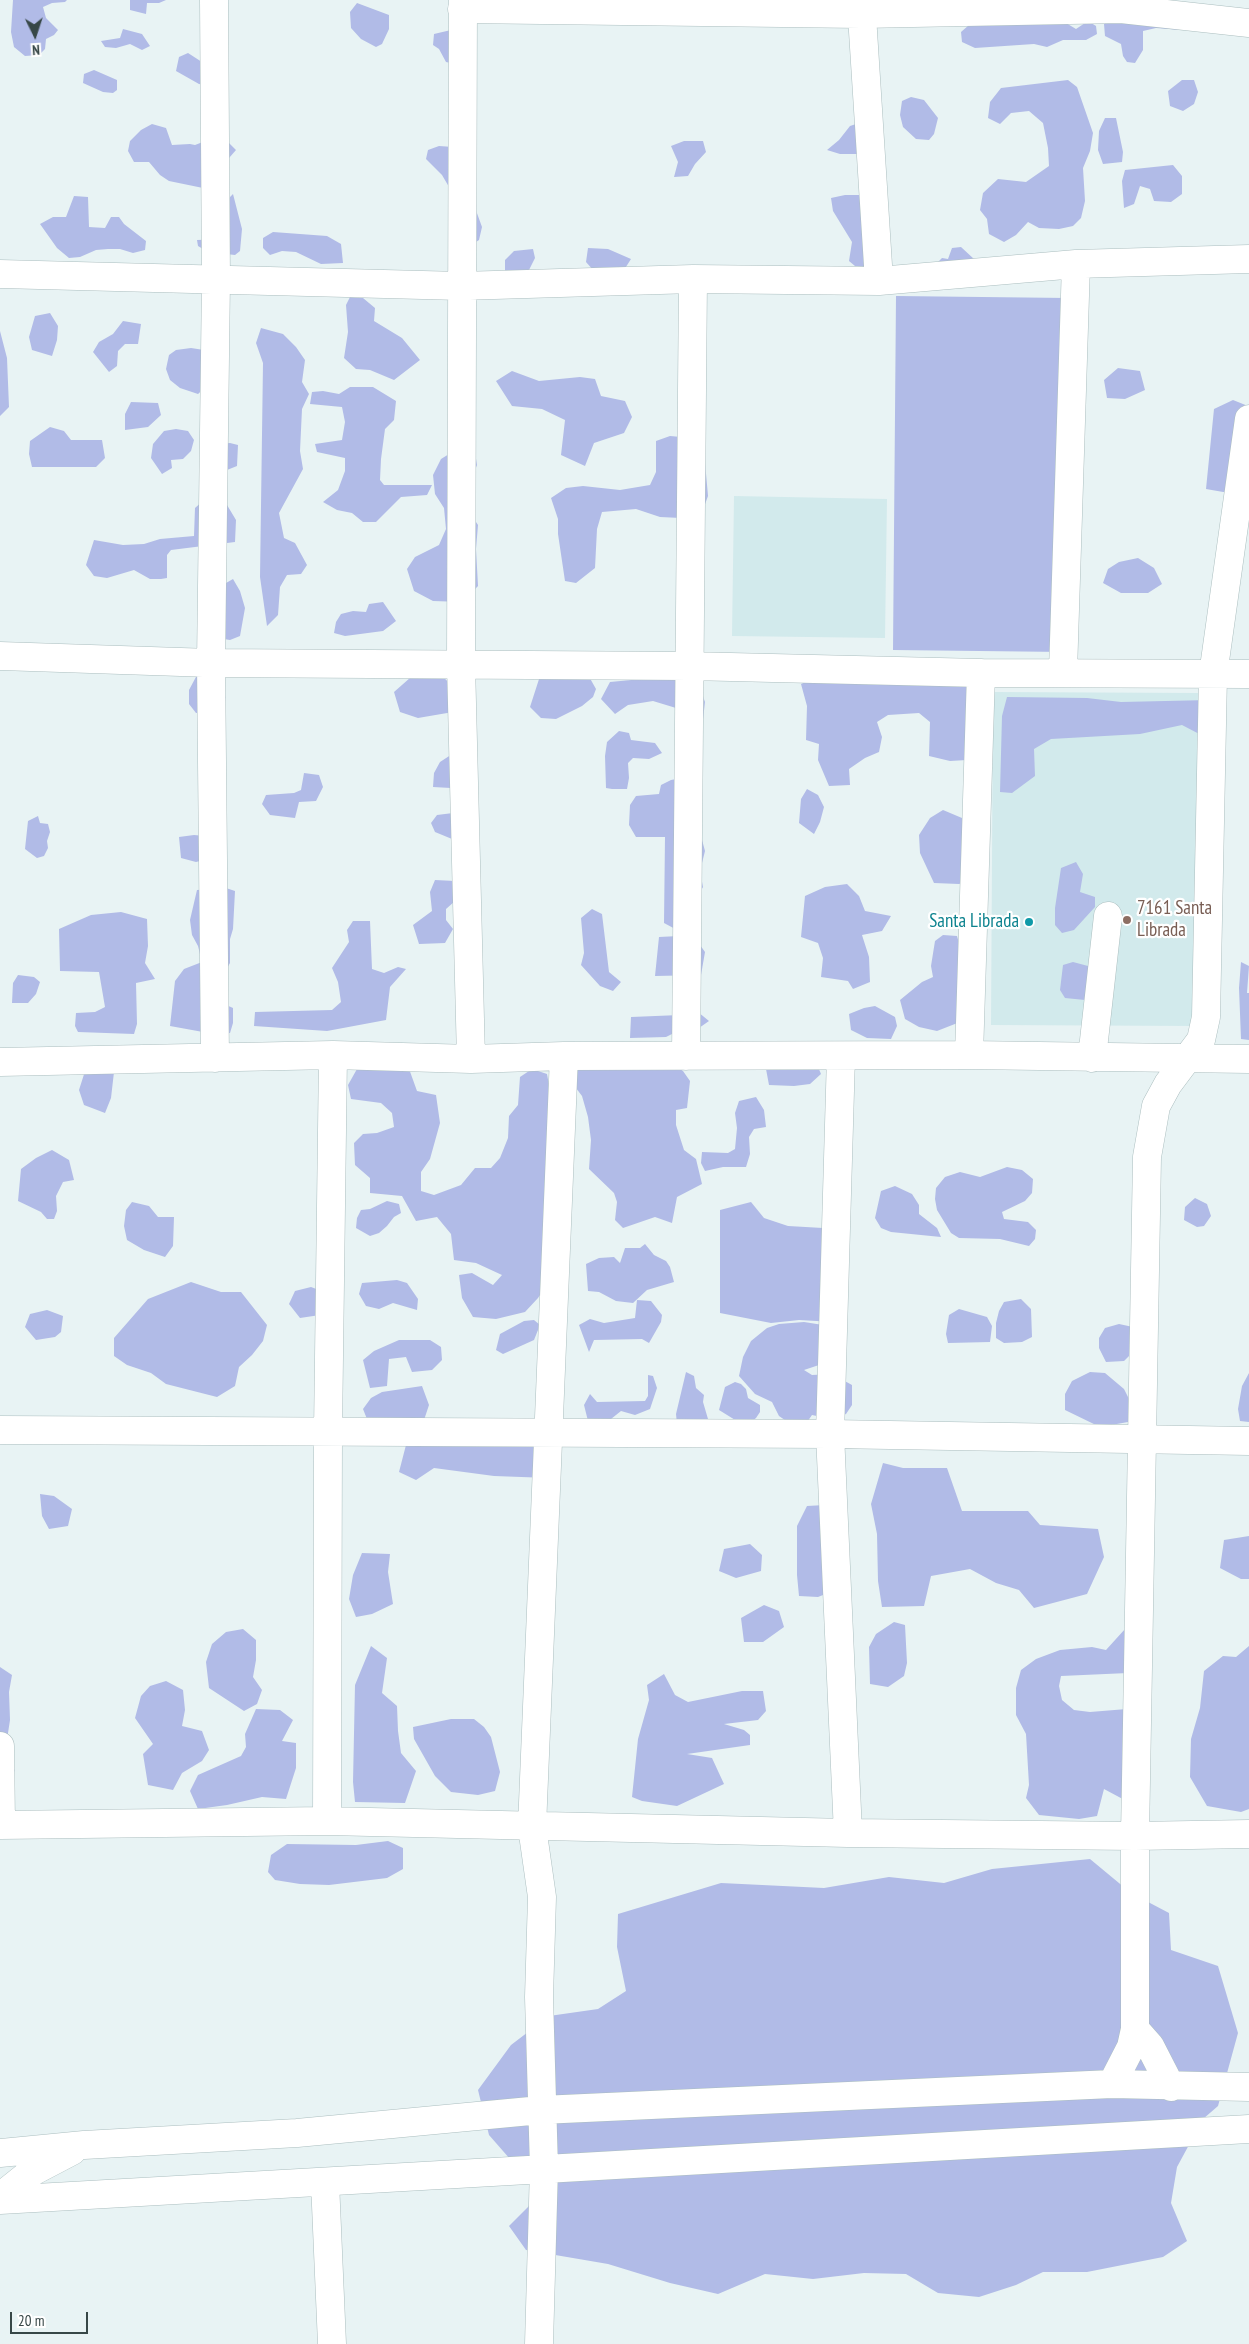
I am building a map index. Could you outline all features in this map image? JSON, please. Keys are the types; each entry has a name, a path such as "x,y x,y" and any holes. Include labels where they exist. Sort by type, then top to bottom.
{"street":[{"path":"214,0 216,279 211,663 215,1058"},
{"path":"471,1059 461,664 462,4 1122,9 1249,23"},
{"path":"861,7 879,281"},
{"path":"0,274 461,286 693,279 879,281 1076,264 1249,259"},
{"path":"1063,672 1076,264"},
{"path":"686,1056 693,279"},
{"path":"1112,2084 1131,2047 1135,2029 1135,1836 1147,1157 1156,1106 1168,1084 1201,1040 1206,1017 1213,675 1249,419"},
{"path":"0,656 211,663 689,666 981,672 1249,674"},
{"path":"969,1055 981,672"},
{"path":"1092,1058 1108,916"},
{"path":"327,1821 328,1432 333,1055"},
{"path":"0,1062 333,1055 471,1059 564,1056 969,1055 1249,1059"},
{"path":"539,2344 544,2168 539,1997 542,1896 532,1827 564,1056"},
{"path":"840,1056 830,1434 848,1833"},
{"path":"0,1430 830,1434 1249,1441"},
{"path":"0,1746 1,1825 327,1821 848,1833 1135,1836 1249,1834"},
{"path":"1135,2029 1150,2046 1171,2086"},
{"path":"0,2153 84,2145 297,2132 541,2110 1112,2084 1249,2087"},
{"path":"0,2198 325,2182 1249,2129"},
{"path":"0,2198 30,2173 84,2145"},
{"path":"325,2182 332,2344"}],"shaded area":[{"path":"13,0 67,0 43,7 46,18 58,30 54,35 46,39 45,49 39,55 25,56 14,47 11,32"},
{"path":"130,0 166,0 159,3 147,3 146,14 130,10"},
{"path":"449,0 472,0 455,64 446,62 439,49 433,45 434,34 451,30"},
{"path":"357,3 389,15 389,29 382,44 376,47 361,39 351,28 350,12"},
{"path":"1110,19 1186,25 1181,30 1156,28 1143,31 1143,50 1135,63 1127,62 1123,56 1121,44 1105,36 1104,24"},
{"path":"1061,20 1076,29 1088,21 1096,26 1097,34 1086,40 1063,40 1047,47 1034,44 975,48 962,42 961,32 969,25"},
{"path":"123,29 142,34 150,46 142,50 130,44 116,48 105,47 101,41 120,38"},
{"path":"188,53 205,64 211,86 199,84 176,71 179,57"},
{"path":"94,70 117,80 117,90 113,93 103,92 83,83 84,74"},
{"path":"1068,80 1077,87 1093,133 1090,151 1083,168 1085,201 1081,218 1073,226 1059,229 1039,228 1028,222 1016,235 1004,242 989,234 987,219 980,210 983,193 998,179 1026,182 1049,166 1048,148 1043,123 1029,111 1011,113 1000,124 988,118 990,102 1001,88"},
{"path":"1182,80 1194,80 1198,92 1194,104 1183,111 1170,106 1168,91"},
{"path":"911,97 924,100 938,118 934,134 929,140 916,139 903,127 900,115 902,101"},
{"path":"1105,118 1116,118 1123,152 1122,162 1103,164 1098,150 1099,131"},
{"path":"862,122 861,154 840,154 827,150 839,140 850,126"},
{"path":"152,124 166,128 172,145 195,145 221,135 236,150 203,188 169,181 160,175 149,162 134,162 128,151 130,141 141,130"},
{"path":"684,141 703,141 706,152 695,164 688,176 674,177 678,162 671,146"},
{"path":"439,146 453,147 482,227 479,240 473,244 459,204 442,175 426,159 428,150"},
{"path":"1173,165 1182,176 1182,194 1171,202 1154,201 1150,189 1140,186 1134,204 1124,208 1122,181 1125,170"},
{"path":"233,194 242,229 240,251 235,255 208,252 198,246 197,240 225,239 226,201"},
{"path":"845,195 861,195 873,268 855,266 849,261 852,242 833,211 831,198"},
{"path":"74,196 88,197 89,227 105,228 111,217 119,217 124,224 146,241 145,250 133,253 120,249 96,250 80,257 69,258 57,248 40,224 53,217 66,217"},
{"path":"273,232 327,236 341,244 343,263 321,264 296,252 282,251 270,255 263,248 263,238"},
{"path":"961,247 974,259 972,265 948,268 938,262 942,258 948,259 952,248"},
{"path":"588,248 608,249 631,259 624,270 594,271 586,262"},
{"path":"533,249 535,258 527,274 505,275 505,260 514,251"},
{"path":"896,296 1068,298 1065,652 893,650"},
{"path":"350,297 363,298 375,308 374,321 402,338 420,360 394,380 370,370 356,369 344,358 348,332 346,305"},
{"path":"50,313 58,326 57,340 52,356 32,350 29,337 35,316"},
{"path":"123,321 141,324 138,344 125,344 118,351 117,366 109,372 93,352 99,342 113,334"},
{"path":"261,328 283,334 296,347 305,360 302,382 309,394 302,409 300,451 303,469 279,513 284,538 295,543 307,565 301,574 287,575 280,587 278,615 267,626 260,577 263,363 256,343"},
{"path":"0,331 7,358 9,407 0,416"},
{"path":"191,348 204,350 211,382 198,394 180,388 170,380 166,369 169,355 176,350"},
{"path":"1118,368 1140,371 1145,390 1125,399 1107,398 1104,380"},
{"path":"512,371 539,381 580,377 595,379 601,396 625,401 632,417 624,433 594,443 585,466 561,455 565,420 542,409 512,406 496,381"},
{"path":"350,387 373,387 396,401 394,420 385,429 380,480 384,485 432,485 427,495 401,497 376,522 363,522 352,513 337,510 323,502 338,490 345,471 345,458 317,452 315,444 342,440 345,422 342,407 310,404 312,392 323,391 339,394"},
{"path":"1233,400 1248,406 1249,412 1229,493 1206,489 1214,409"},
{"path":"131,402 158,403 161,415 148,427 125,430 125,414"},
{"path":"50,427 64,431 71,440 102,440 105,458 96,467 32,467 29,454 30,441"},
{"path":"176,429 188,431 194,440 191,451 183,459 171,460 172,468 162,474 151,458 153,444 164,431"},
{"path":"670,436 692,438 704,451 708,496 704,507 681,518 660,517 636,509 602,512 597,529 595,568 576,583 565,581 558,534 558,519 551,498 566,488 583,486 620,490 650,485 656,472 656,441"},
{"path":"230,443 238,445 237,466 227,470 219,444"},
{"path":"462,446 474,446 477,465 471,481 470,513 478,525 476,549 478,586 463,602 433,601 414,591 407,569 415,557 439,545 446,529 444,508 435,494 433,475 441,459"},
{"path":"734,496 887,499 885,638 732,636"},
{"path":"204,500 227,505 236,520 235,542 171,550 167,555 167,578 161,579 150,579 134,570 107,578 94,576 86,565 94,540 123,545 144,544 160,539 194,536 195,508"},
{"path":"1138,558 1154,568 1162,584 1148,593 1121,593 1103,583 1108,569 1119,562"},
{"path":"233,579 240,591 245,608 240,636 230,640 218,638 226,583"},
{"path":"383,602 396,621 383,631 345,636 334,633 336,622 341,614 353,611 366,612 369,604"},
{"path":"419,670 442,673 446,680 462,689 453,712 418,718 400,712 394,692"},
{"path":"587,673 596,689 593,697 582,706 556,719 541,718 530,707 540,676"},
{"path":"197,675 220,680 226,698 221,705 210,712 196,713 189,704 189,690"},
{"path":"663,677 698,682 705,702 703,719 678,747 675,740 676,708 653,701 628,705 615,714 601,699 610,682"},
{"path":"813,679 960,681 974,691 967,760 950,761 929,756 930,722 919,713 888,715 877,722 882,737 879,752 865,758 849,769 850,785 829,786 818,760 819,744 806,740 807,706 801,684"},
{"path":"993,692 1198,693 1196,1026 991,1025"},
{"path":"1007,697 1087,698 1121,702 1210,700 1205,737 1182,725 1140,734 1051,739 1034,749 1035,776 1012,793 1000,792 1002,716"},
{"path":"619,731 629,733 631,740 655,743 662,753 649,759 633,758 628,763 629,778 627,789 606,788 605,756 607,742"},
{"path":"466,745 451,788 433,787 434,773 440,762"},
{"path":"304,773 319,775 323,787 316,801 299,802 295,818 270,815 262,804 266,795 294,793 301,790"},
{"path":"681,778 695,814 705,851 700,871 703,887 679,931 664,923 665,837 636,837 629,825 630,805 636,796 659,794 661,785"},
{"path":"807,789 818,795 824,807 814,834 799,823 801,799"},
{"path":"943,810 962,818 967,843 966,882 959,884 934,883 920,853 919,835 930,818"},
{"path":"453,813 452,839 435,832 431,823 437,815"},
{"path":"38,816 40,823 48,824 50,832 47,841 48,848 44,856 37,858 25,849 28,821"},
{"path":"205,836 208,859 196,862 181,858 179,837"},
{"path":"1076,862 1083,874 1080,892 1095,897 1095,907 1074,930 1062,933 1055,925 1055,908 1061,868"},
{"path":"435,880 455,881 463,894 446,909 446,920 453,929 445,943 419,944 413,925 432,911 430,892"},
{"path":"847,884 859,896 865,911 891,916 882,931 862,935 869,957 870,982 853,989 848,981 821,977 823,958 818,943 801,937 805,896 825,887"},
{"path":"226,888 235,891 233,929 230,939 230,963 215,1000 233,1008 233,1023 230,1033 214,1034 170,1026 175,981 184,969 202,962 198,946 192,935 190,920 197,890"},
{"path":"592,909 602,914 609,972 621,982 613,991 600,986 581,965 584,953 581,918"},
{"path":"121,912 147,919 148,946 145,963 155,979 136,983 137,1024 134,1034 78,1032 75,1026 76,1013 95,1012 105,1007 99,972 60,971 59,929 91,915"},
{"path":"353,921 370,921 372,969 384,973 398,967 406,969 390,987 386,1020 327,1031 254,1026 255,1012 332,1010 341,1002 338,982 332,968 349,942 347,930"},
{"path":"943,935 957,936 959,943 960,1022 937,1031 919,1027 905,1019 900,1000 922,982 933,977 931,966 935,941"},
{"path":"679,936 695,938 705,952 701,975 655,976 659,937"},
{"path":"1073,962 1088,966 1097,978 1085,1000 1065,998 1060,990 1063,965"},
{"path":"1241,962 1249,966 1247,993 1249,993 1249,1040 1241,1039 1239,988"},
{"path":"18,975 34,977 40,982 36,994 28,1003 12,1003 13,983"},
{"path":"875,1006 895,1017 897,1026 891,1039 867,1038 851,1030 849,1014"},
{"path":"698,1012 709,1021 699,1028 680,1030 666,1037 630,1038 631,1017 680,1015"},
{"path":"587,1058 675,1066 683,1071 690,1081 687,1108 676,1110 676,1125 684,1150 696,1159 702,1184 677,1197 672,1223 655,1217 623,1228 615,1220 617,1202 614,1193 589,1169 591,1140 588,1117 582,1096 573,1084 576,1073"},
{"path":"769,1059 816,1062 821,1074 810,1084 794,1086 769,1085 766,1069"},
{"path":"408,1066 417,1091 436,1095 440,1123 430,1159 421,1172 421,1191 434,1195 461,1185 475,1168 491,1168 500,1158 508,1138 509,1116 518,1105 520,1077 532,1069 547,1074 555,1118 557,1270 538,1298 525,1312 496,1319 473,1317 462,1298 459,1275 472,1273 493,1285 502,1275 476,1263 454,1260 451,1234 437,1217 416,1221 402,1196 370,1193 370,1178 355,1165 354,1143 363,1134 377,1133 394,1127 392,1113 381,1103 351,1099 348,1085 357,1069"},
{"path":"86,1068 114,1072 111,1098 105,1113 84,1105 79,1090"},
{"path":"756,1097 764,1110 766,1127 754,1129 749,1137 750,1154 746,1167 723,1167 705,1171 701,1163 702,1152 728,1153 735,1149 737,1128 735,1113 739,1101"},
{"path":"52,1150 69,1160 74,1180 63,1182 56,1196 57,1211 54,1219 47,1219 41,1212 18,1201 21,1169 36,1158"},
{"path":"1007,1167 1022,1170 1033,1179 1032,1193 1025,1201 1002,1212 1004,1219 1028,1222 1036,1230 1035,1239 1029,1246 1000,1239 959,1238 951,1233 937,1210 935,1199 936,1188 945,1177 960,1172 980,1177"},
{"path":"895,1186 912,1194 919,1205 919,1214 937,1228 941,1237 891,1232 881,1228 875,1218 881,1191"},
{"path":"1195,1198 1207,1204 1211,1216 1204,1226 1197,1227 1184,1220 1185,1207"},
{"path":"387,1201 399,1204 401,1213 394,1217 379,1233 370,1236 356,1228 357,1218 361,1210 370,1209"},
{"path":"132,1202 149,1206 158,1217 174,1217 173,1246 165,1257 144,1250 127,1240 124,1226 126,1210"},
{"path":"751,1202 764,1218 788,1226 823,1228 846,1238 848,1291 834,1322 799,1320 771,1323 720,1313 720,1210"},
{"path":"645,1244 654,1255 666,1261 670,1267 674,1282 647,1290 633,1303 616,1301 599,1292 588,1291 586,1264 599,1258 614,1257 620,1263 625,1248 640,1248"},
{"path":"397,1280 407,1283 418,1299 417,1310 393,1303 379,1309 366,1306 359,1294 362,1283"},
{"path":"191,1282 221,1292 241,1292 267,1325 263,1341 239,1367 235,1386 217,1397 166,1384 151,1373 127,1365 114,1356 114,1338 148,1299"},
{"path":"311,1287 327,1293 320,1315 300,1318 289,1304 295,1291"},
{"path":"1021,1299 1031,1309 1032,1337 1022,1342 1004,1343 996,1338 996,1323 999,1311 1004,1302"},
{"path":"637,1300 651,1301 662,1315 661,1322 649,1343 642,1339 594,1340 589,1352 579,1325 590,1319 604,1323 635,1318"},
{"path":"959,1309 987,1317 992,1326 990,1342 948,1343 946,1334 949,1315"},
{"path":"47,1310 63,1316 61,1332 55,1337 36,1340 25,1327 30,1314"},
{"path":"534,1320 540,1325 534,1340 503,1354 496,1350 500,1334 524,1321"},
{"path":"804,1322 842,1328 847,1337 847,1350 840,1358 804,1370 812,1375 832,1374 852,1385 852,1405 846,1414 831,1419 812,1415 805,1425 792,1425 779,1416 772,1402 755,1394 739,1376 743,1357 751,1341 767,1328 779,1324"},
{"path":"1119,1324 1133,1327 1133,1352 1124,1361 1106,1362 1099,1348 1099,1338 1105,1328"},
{"path":"399,1340 430,1340 441,1347 442,1360 432,1370 412,1372 406,1357 389,1359 387,1386 370,1388 363,1360 374,1351"},
{"path":"686,1372 694,1376 696,1388 704,1395 703,1402 708,1419 700,1424 677,1424 676,1414"},
{"path":"1090,1372 1105,1373 1124,1389 1133,1407 1128,1422 1100,1427 1065,1410 1065,1394 1072,1381"},
{"path":"1249,1373 1249,1422 1240,1421 1238,1409 1242,1386"},
{"path":"648,1375 653,1376 657,1388 650,1409 635,1415 621,1411 611,1419 600,1423 588,1421 584,1405 590,1394 597,1402 645,1401 648,1396"},
{"path":"735,1382 741,1384 746,1389 748,1398 760,1405 760,1412 750,1423 740,1423 719,1410 725,1387"},
{"path":"422,1386 429,1405 424,1420 369,1424 363,1409 371,1398 382,1392"},
{"path":"542,1440 549,1478 494,1476 434,1468 416,1480 399,1472 406,1445"},
{"path":"883,1463 903,1468 947,1468 962,1511 1028,1511 1040,1525 1098,1529 1104,1557 1087,1594 1034,1608 1019,1590 996,1583 970,1569 931,1576 924,1606 882,1607 878,1581 877,1534 871,1504"},
{"path":"40,1494 54,1496 72,1509 68,1526 49,1529 42,1516"},
{"path":"825,1505 828,1593 818,1597 799,1596 797,1526 807,1506"},
{"path":"1249,1536 1249,1579 1241,1579 1220,1568 1224,1540"},
{"path":"750,1544 762,1555 761,1571 736,1578 719,1571 724,1549"},
{"path":"362,1553 390,1554 388,1572 393,1604 372,1614 356,1617 349,1599 353,1575"},
{"path":"764,1605 779,1611 784,1627 763,1642 744,1642 741,1618"},
{"path":"894,1622 905,1625 907,1663 904,1676 888,1687 870,1684 869,1647 876,1634"},
{"path":"243,1629 256,1640 256,1660 253,1677 262,1690 257,1704 244,1711 209,1688 206,1662 212,1644 226,1632"},
{"path":"1125,1629 1135,1629 1128,1673 1061,1676 1059,1686 1062,1700 1074,1710 1090,1712 1139,1708 1132,1804 1104,1789 1097,1816 1079,1819 1039,1815 1026,1798 1029,1785 1026,1734 1016,1715 1016,1688 1021,1670 1036,1659 1060,1650 1092,1647 1106,1650"},
{"path":"371,1646 387,1658 382,1693 397,1706 401,1753 416,1771 405,1803 355,1802 353,1782 355,1685"},
{"path":"1249,1646 1249,1809 1241,1812 1207,1806 1190,1777 1191,1739 1200,1708 1204,1671 1223,1656 1236,1657"},
{"path":"0,1667 12,1675 9,1692 10,1720 4,1759 15,1770 9,1785 0,1796"},
{"path":"664,1674 675,1695 688,1702 742,1691 763,1691 766,1711 758,1720 724,1724 744,1730 750,1735 750,1745 687,1754 712,1758 724,1784 677,1806 642,1801 632,1797 638,1739 649,1700 647,1685"},
{"path":"166,1681 183,1690 185,1710 182,1726 202,1731 209,1750 202,1761 182,1773 173,1790 148,1785 143,1754 153,1744 135,1718 141,1696 150,1686"},
{"path":"256,1709 280,1710 293,1720 282,1741 296,1743 296,1768 286,1799 262,1797 198,1809 190,1791 198,1775 241,1756 246,1747 245,1734"},
{"path":"451,1719 474,1719 484,1727 491,1737 500,1772 495,1791 478,1795 451,1792 435,1776 414,1739 413,1727"},
{"path":"388,1841 403,1848 403,1869 387,1878 329,1885 300,1884 275,1880 268,1872 271,1855 287,1844 356,1845"},
{"path":"1090,1859 1131,1893 1169,1913 1171,1950 1218,1966 1238,2033 1218,2106 1203,2119 1177,2167 1171,2203 1187,2241 1163,2257 1087,2272 1043,2272 1016,2285 979,2297 938,2293 906,2274 864,2273 813,2279 765,2274 718,2294 670,2283 608,2264 526,2250 509,2226 553,2182 524,2175 489,2135 478,2090 511,2045 549,2016 598,2009 626,1991 617,1947 618,1914 721,1883 824,1888 889,1877 944,1883 992,1869"}],"place":[{"name":"7161 Santa Librada","path":"1127,920"},
{"name":"Santa Librada","path":"1029,922"}]}
